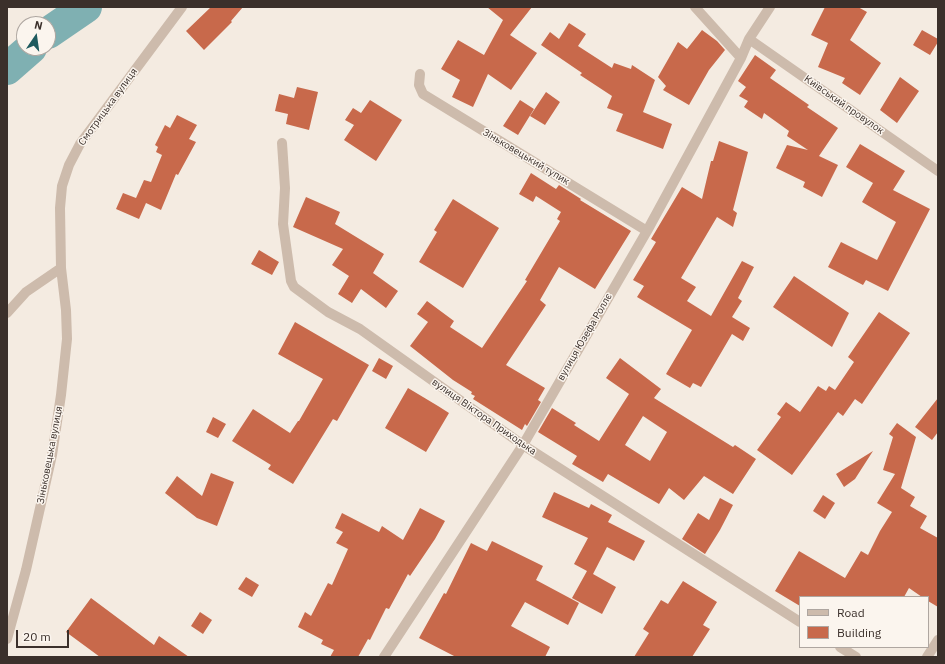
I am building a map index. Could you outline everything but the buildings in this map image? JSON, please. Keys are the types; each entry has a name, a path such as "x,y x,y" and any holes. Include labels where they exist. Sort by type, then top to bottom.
{"street":[{"name":"Смотрицька вулиця","path":"61,268 60,208 62,186 69,165 80,144 182,7"},
{"path":"695,7 741,58"},
{"name":"вулиця Юзефа Роллє","path":"384,657 523,445 647,230 741,58 749,38 770,7"},
{"name":"Київський провулок","path":"749,38 938,171"},
{"name":"Зіньковецький тупик","path":"420,74 419,85 423,94 647,230"},
{"name":"вулиця Віктора Приходька","path":"282,142 285,188 283,224 291,281 294,287 328,312 360,329 523,445 799,621"},
{"path":"7,312 26,292 61,268"},
{"name":"Зіньковецька вулиця","path":"7,639 26,570 52,455 61,395 67,339 66,310 61,268"},
{"path":"927,657 938,640"},
{"path":"842,648 856,657"}],"waterway":[{"path":"56,28 86,7"},
{"path":"7,69 22,56"}]}
